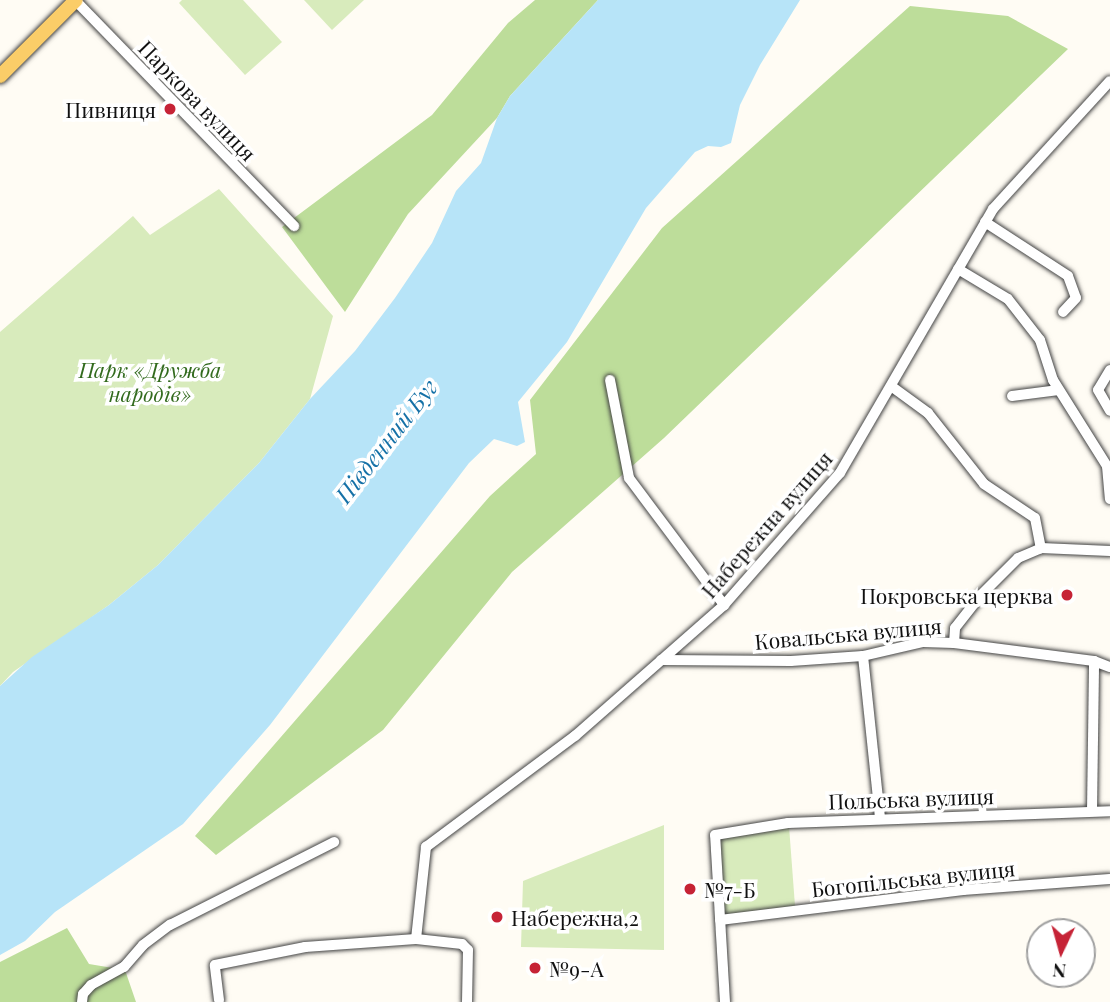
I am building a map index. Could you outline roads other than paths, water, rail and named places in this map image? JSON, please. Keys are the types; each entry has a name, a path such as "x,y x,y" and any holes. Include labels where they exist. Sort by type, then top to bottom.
{"main road":[{"path":"0,76 75,0"}],"street":[{"name":"Паркова вулиця","path":"75,0 294,226"},
{"name":"Набережна вулиця","path":"416,939 426,847 575,736 724,605 840,473 993,209 1110,80"},
{"path":"985,222 1068,276 1076,298 1063,312"},
{"path":"958,269 1008,299 1040,340 1059,390 1109,464 1110,499"},
{"path":"1110,370 1098,390 1110,411"},
{"path":"610,380 629,478 724,605"},
{"path":"891,386 928,413 984,484 1035,518 1041,548 1110,551"},
{"path":"1012,396 1059,390"},
{"name":"Ковальська вулиця","path":"954,643 955,628 981,595 1018,558 1041,548"},
{"name":"Ковальська вулиця","path":"661,660 791,662 863,656 923,642 954,643 1094,662 1110,667"},
{"path":"863,656 880,819"},
{"path":"1092,811 1094,662"},
{"name":"Польська вулиця","path":"720,920 715,835 788,823 1110,811"},
{"path":"82,1002 83,994 91,985 124,967 143,945 170,925 334,842"},
{"name":"Богопільська вулиця","path":"720,920 963,890 1110,879"},
{"path":"720,920 724,1002"},
{"path":"219,1000 215,965 305,947 416,939 462,944 468,950 467,1002"}],"water":[{"name":"Південний Буг","path":"598,0 800,0 760,65 740,105 731,143 721,147 708,146 695,152 646,208 567,342 518,402 525,442 517,446 494,439 469,463 270,725 183,824 55,912 25,941 0,955 0,686 32,657 109,605 158,565 259,463 310,399 355,351 395,298 432,243 456,191 481,163 497,118 510,96"}],"place":[{"name":"Пивниця","path":"170,109"},
{"name":"Покровська церква","path":"1067,595"},
{"name":"№7-Б","path":"690,889"},
{"name":"Набережна,2","path":"497,917"},
{"name":"№9-А","path":"535,968"}],"park label":[{"name":"Парк «Дружба народів»","path":"150,381"}]}
